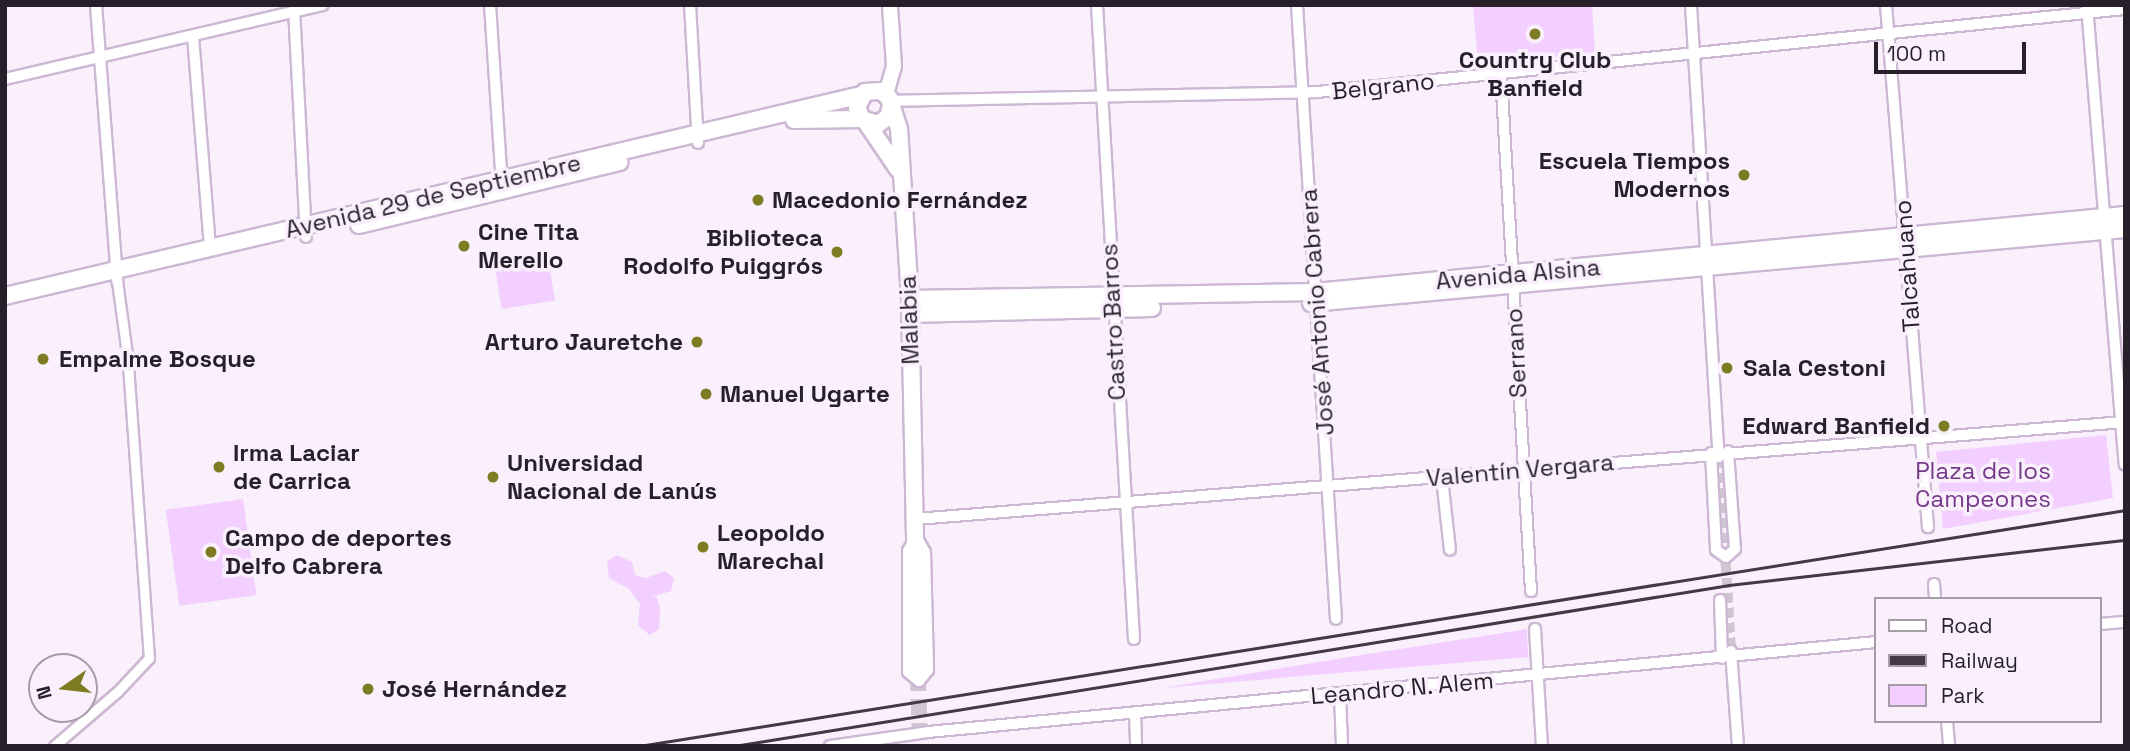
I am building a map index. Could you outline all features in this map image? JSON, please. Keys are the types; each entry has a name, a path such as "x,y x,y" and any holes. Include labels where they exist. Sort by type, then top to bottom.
{"main road":[{"path":"864,121 884,121 889,100 876,90 861,95 857,107 864,121 901,174"},
{"name":"Avenida 29 de Septiembre","path":"5,296 117,276 306,232 698,138 861,95"},
{"name":"Malabia","path":"889,100 899,128 910,307 918,676"},
{"name":"Avenida 29 de Septiembre","path":"698,138 808,117 864,121"},
{"name":"Avenida Alsina","path":"910,307 1315,298 1707,263 2105,223 2125,215"},
{"name":"Avenida Alsina","path":"2105,223 2125,229"},
{"name":"Avenida 29 de Septiembre","path":"5,307 210,249 306,232"}],"street":[{"path":"54,746 149,658 127,354 117,276 96,5"},
{"path":"5,79 193,36 294,9 322,5"},
{"path":"490,5 502,185"},
{"path":"690,5 698,138"},
{"name":"Malabia","path":"889,100 894,66 890,5"},
{"name":"Castro Barros","path":"1097,5 1123,503 1134,639"},
{"name":"José Antonio Cabrera","path":"1297,5 1336,619"},
{"path":"1691,5 1719,454 1716,550 1726,557 1735,549 1719,454"},
{"name":"Talcahuano","path":"1886,5 1928,527"},
{"path":"294,9 306,232"},
{"path":"2087,9 2125,464"},
{"name":"Belgrano","path":"889,100 1302,93 1889,34 2087,9 2125,9"},
{"path":"193,36 210,249"},
{"name":"Serrano","path":"1500,74 1531,591"},
{"name":"Valentín Vergara","path":"916,519 1329,488 2122,422"},
{"path":"1442,478 1450,550"},
{"name":"Malabia","path":"916,536 925,552 928,670 919,681 908,672 908,551 916,536"},
{"path":"1934,584 1935,597"},
{"path":"1720,600 1738,746"},
{"path":"2102,624 2125,622"},
{"path":"1535,629 1542,746"},
{"name":"Leandro N. Alem","path":"830,746 912,740 928,732 1874,642"},
{"path":"1340,694 1342,746"},
{"path":"1135,713 1136,746"},
{"path":"1947,723 1949,746"},
{"path":"928,732 929,746"}],"green space":[{"name":"Country Club Banfield","path":"1473,5 1592,5 1595,53 1478,64"},
{"path":"549,263 555,301 502,309 496,271"},
{"name":"Plaza de los Campeones","path":"2106,435 2113,498 1943,529 1936,452"},
{"name":"Campo de deportes Delfo Cabrera","path":"243,499 256,595 179,606 166,510"},
{"path":"617,555 632,562 635,575 646,578 665,571 674,578 671,591 652,597 657,597 660,609 659,629 650,635 638,626 640,604 629,589 609,578 607,561"},
{"path":"1527,629 1528,657 1162,688 1349,657"}],"tunnel":[{"path":"1719,458 1731,650"},
{"path":"918,675 920,746"}],"railway":[{"path":"639,746 2125,510"},
{"path":"734,746 1729,585 2125,540"}],"place":[{"name":"Country Club Banfield","path":"1535,34"},
{"name":"Escuela Tiempos Modernos","path":"1744,175"},
{"name":"Macedonio Fernández","path":"758,200"},
{"name":"Cine Tita Merello","path":"464,246"},
{"name":"Biblioteca Rodolfo Puiggrós","path":"837,252"},
{"name":"Arturo Jauretche","path":"697,342"},
{"name":"Empalme Bosque","path":"43,359"},
{"name":"Sala Cestoni","path":"1727,368"},
{"name":"Manuel Ugarte","path":"706,394"},
{"name":"Edward Banfield","path":"1944,426"},
{"name":"Irma Laciar de Carrica","path":"219,467"},
{"name":"Universidad Nacional de Lanús","path":"493,477"},
{"name":"Leopoldo Marechal","path":"703,547"},
{"name":"Campo de deportes Delfo Cabrera","path":"211,552"},
{"name":"José Hernández","path":"368,689"}]}
